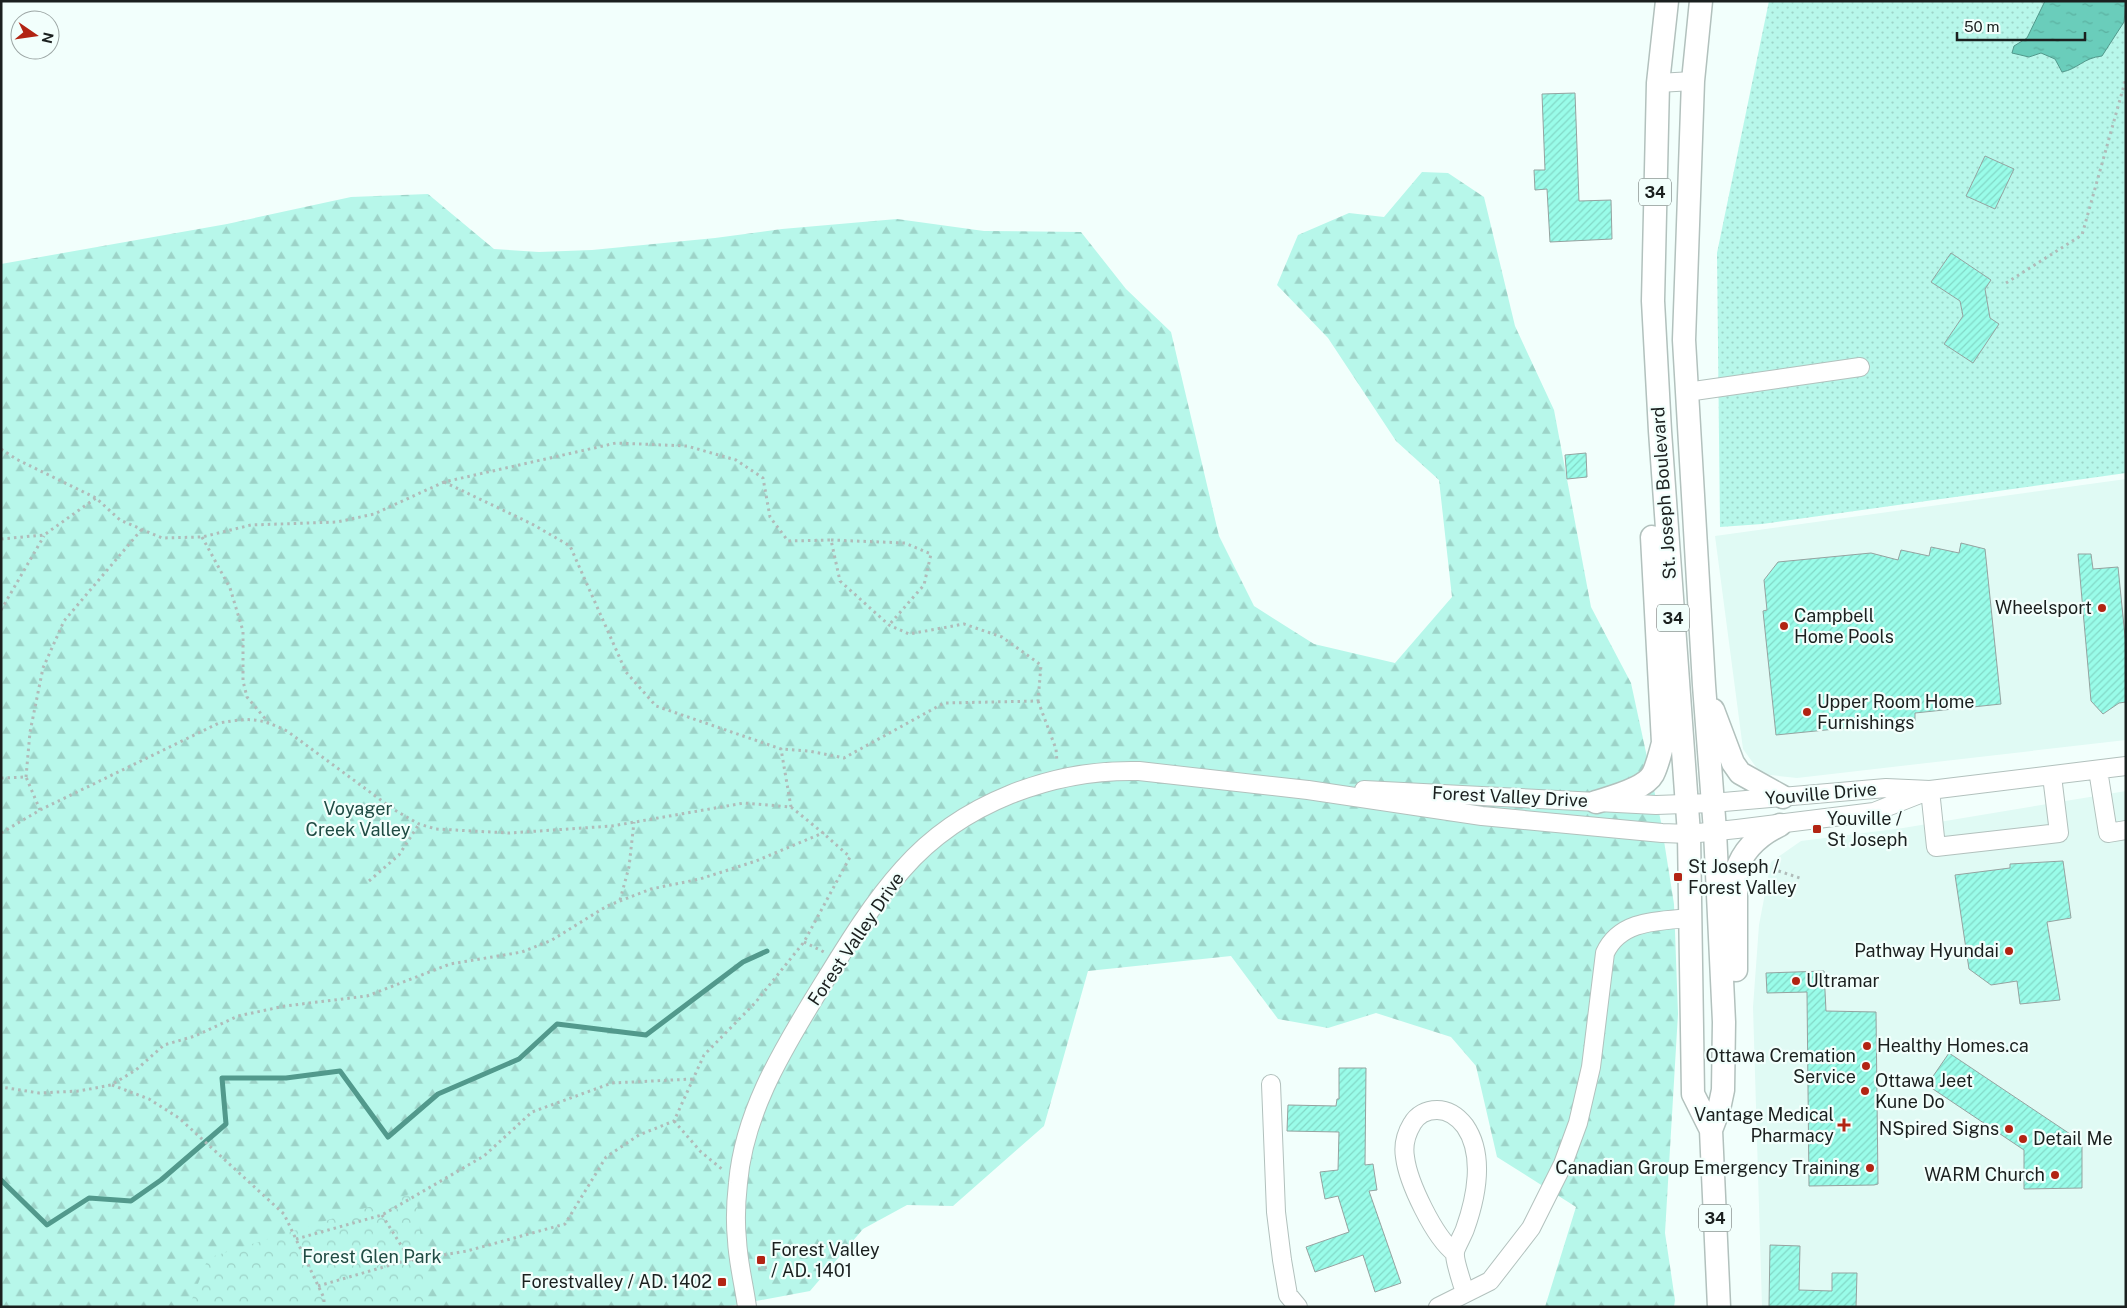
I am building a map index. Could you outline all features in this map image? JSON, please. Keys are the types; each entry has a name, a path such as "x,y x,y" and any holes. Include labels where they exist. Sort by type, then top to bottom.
{"main road":[{"name":"St. Joseph Boulevard","path":"1667,1 1658,83 1653,301 1660,431 1689,834 1693,1094 1711,1130 1720,1307"},
{"name":"St. Joseph Boulevard","path":"1700,1 1693,81 1684,340 1704,685 1715,831 1724,1022 1722,1090 1719,1109 1711,1130"},
{"path":"1596,802 1624,793 1652,776 1663,743 1641,342 1650,303 1653,301"},
{"path":"1704,685 1733,763 1740,773 1783,796"},
{"path":"1724,1022 1736,989 1736,872 1745,852 1762,834 1780,825"}],"street":[{"path":"1658,83 1693,81"},
{"path":"1687,392 1860,367"},
{"name":"Youville Drive","path":"1712,803 1886,788 1930,790 2126,766"},
{"path":"2098,770 2108,832 2126,830"},
{"name":"Forest Valley Drive","path":"747,1307 737,1240 738,1183 750,1125 764,1086 783,1049 877,901 903,868 948,829 986,805 1023,789 1059,779 1099,772 1139,771 1308,790 1482,816 1689,834"},
{"path":"1930,790 1936,847 2059,833 2052,776"},
{"name":"Forest Valley Drive","path":"1308,790 1386,790 1596,802 1712,803"},
{"name":"Youville Drive","path":"1689,834 1780,825 1874,812 1930,790"},
{"path":"1438,1307 1490,1281 1510,1259 1531,1228 1563,1164 1578,1124 1591,1067 1605,954 1611,941 1618,934 1639,925 1690,918"},
{"path":"1271,1084 1276,1212 1288,1295 1298,1307"},
{"path":"1454,1253 1463,1234 1470,1210 1476,1181 1477,1161 1468,1132 1460,1120 1448,1112 1437,1110 1424,1112 1415,1119 1409,1129 1404,1143 1405,1157 1427,1215 1445,1245 1454,1253 1466,1294"}],"path":[{"path":"2006,283 2082,235 2126,78"},
{"path":"1,449 16,459 96,498 109,512 120,520 162,538 180,538 202,537 251,525 337,522 374,514 444,482 616,443 688,446 736,460 763,478 770,516 788,541 831,540 905,543 931,554 924,585 889,625"},
{"path":"444,482 532,524 570,546 626,672 656,706 781,749 809,751 844,758 944,702 1038,701"},
{"path":"1,610 44,535 96,498"},
{"path":"40,810 26,777 30,732 43,668 64,621 142,529"},
{"path":"1,538 44,535"},
{"path":"202,537 230,588 243,631 242,681 247,697 269,722"},
{"path":"831,540 840,581 889,625 909,634 964,624 1002,637 1041,665 1038,701 1056,749 1059,779"},
{"path":"1,833 40,810 220,723 249,718 269,722 287,731 393,809 419,824 436,829 509,833 612,826 744,803 791,807 850,857 804,942 755,1003 704,1055 674,1121 639,1135 606,1157 565,1224 467,1251 410,1260 318,1286"},
{"path":"781,749 791,807"},
{"path":"1,778 26,777"},
{"path":"620,901 628,868 634,822"},
{"path":"369,881 399,855 419,824"},
{"path":"1,1087 39,1094 79,1091 111,1085 136,1070 164,1045 195,1036 238,1016 285,1006 368,996 450,964 522,952 552,940 607,906 651,889 700,878 756,861 823,833"},
{"path":"1757,862 1762,867 1800,878"},
{"path":"296,1239 382,1215 484,1156 532,1112 612,1083 693,1078"},
{"path":"111,1085 149,1099 179,1118 284,1214 324,1298 324,1307"},
{"path":"674,1121 701,1152 738,1183"},
{"path":"382,1215 410,1260"}],"shaded area":[{"path":"2126,479 2126,740 1797,778 1761,774 1743,749 1715,536"},
{"path":"2126,791 2126,1307 1762,1307 1753,1007 1759,925 1771,862 1801,841 1903,828"}],"green space":[{"path":"1769,1 2126,1 2126,473 1762,524 1720,527 1717,253"},
{"name":"Voyager Creek Valley","path":"1422,172 1448,173 1484,197 1515,326 1554,410 1591,607 1631,683 1661,822 1674,904 1678,1014 1665,1233 1675,1300 1674,1307 1545,1307 1576,1207 1497,1157 1476,1066 1451,1037 1376,1013 1328,1028 1278,1019 1231,956 1088,971 1044,1126 953,1206 907,1205 863,1229 810,1291 724,1307 1,1307 1,264 227,224 351,197 428,194 494,249 539,252 592,250 715,238 782,229 897,219 984,231 1081,232 1126,289 1171,332 1219,536 1254,606 1314,644 1395,663 1452,597 1439,480 1396,441 1328,338 1277,285 1298,235 1349,213 1384,217"},
{"name":"Forest Glen Park","path":"416,1192 428,1307 189,1307 208,1258"}],"water":[{"path":"2045,1 2126,1 2124,22 2102,56 2090,59 2068,71 2062,72 2055,59 2041,53 2029,57 2012,53 2014,46 2027,38"}],"building":[{"path":"1575,93 1579,201 1611,200 1612,239 1550,242 1547,189 1535,190 1534,170 1545,170 1542,94"},
{"path":"1985,156 2014,169 1995,209 1966,196"},
{"path":"1951,253 1991,280 1985,289 1990,318 1999,324 1973,363 1944,344 1963,316 1960,301 1931,282"},
{"path":"1586,453 1587,477 1567,479 1565,455"},
{"path":"1961,543 1985,549 2001,704 1915,713 1915,721 1776,735 1763,611 1767,610 1764,580 1778,562 1871,553 1898,560 1901,550 1929,556 1931,547 1959,553"},
{"name":"Wheelsport","path":"2078,554 2091,554 2093,569 2118,567 2126,646 2126,702 2119,703 2103,714 2091,701"},
{"name":"Pathway Hyundai","path":"2063,861 2071,918 2047,922 2060,1000 2020,1004 2017,981 1991,985 1969,969 1955,875 2010,868 2010,864"},
{"path":"1824,971 1826,1011 1876,1012 1878,1184 1874,1185 1809,1186 1807,992 1767,993 1766,973"},
{"path":"1949,1053 2082,1142 2082,1188 2024,1189 2024,1150 1927,1085"},
{"path":"1339,1068 1366,1068 1365,1165 1373,1164 1377,1190 1369,1191 1401,1283 1375,1292 1363,1255 1315,1272 1306,1247 1349,1232 1338,1196 1325,1199 1320,1172 1338,1170 1339,1132 1287,1131 1288,1105 1336,1106 1337,1099 1339,1099"},
{"path":"1770,1245 1800,1246 1799,1290 1832,1291 1832,1273 1857,1273 1856,1307 1769,1307"}],"waterway":[{"path":"1,1180 47,1225 89,1198 131,1201 161,1180 226,1124 222,1078 286,1078 340,1071 388,1137 438,1094 519,1059 557,1024 646,1035 743,962 767,951"}],"place":[{"name":"Wheelsport","path":"2102,608"},
{"name":"Campbell Home Pools","path":"1784,626"},
{"name":"Upper Room Home Furnishings","path":"1807,712"},
{"name":"Youville / St Joseph","path":"1817,829"},
{"name":"St Joseph / Forest Valley","path":"1678,877"},
{"name":"Pathway Hyundai","path":"2009,951"},
{"name":"Ultramar","path":"1796,981"},
{"name":"Healthy Homes.ca","path":"1867,1046"},
{"name":"Ottawa Cremation Service","path":"1866,1066"},
{"name":"Ottawa Jeet Kune Do","path":"1865,1091"},
{"name":"Vantage Medical Pharmacy","path":"1844,1125"},
{"name":"NSpired Signs","path":"2009,1129"},
{"name":"Detail Me","path":"2023,1139"},
{"name":"Canadian Group Emergency Training","path":"1870,1168"},
{"name":"WARM Church","path":"2055,1175"},
{"name":"Forest Valley / AD. 1401","path":"761,1260"},
{"name":"Forestvalley / AD. 1402","path":"722,1282"}]}
